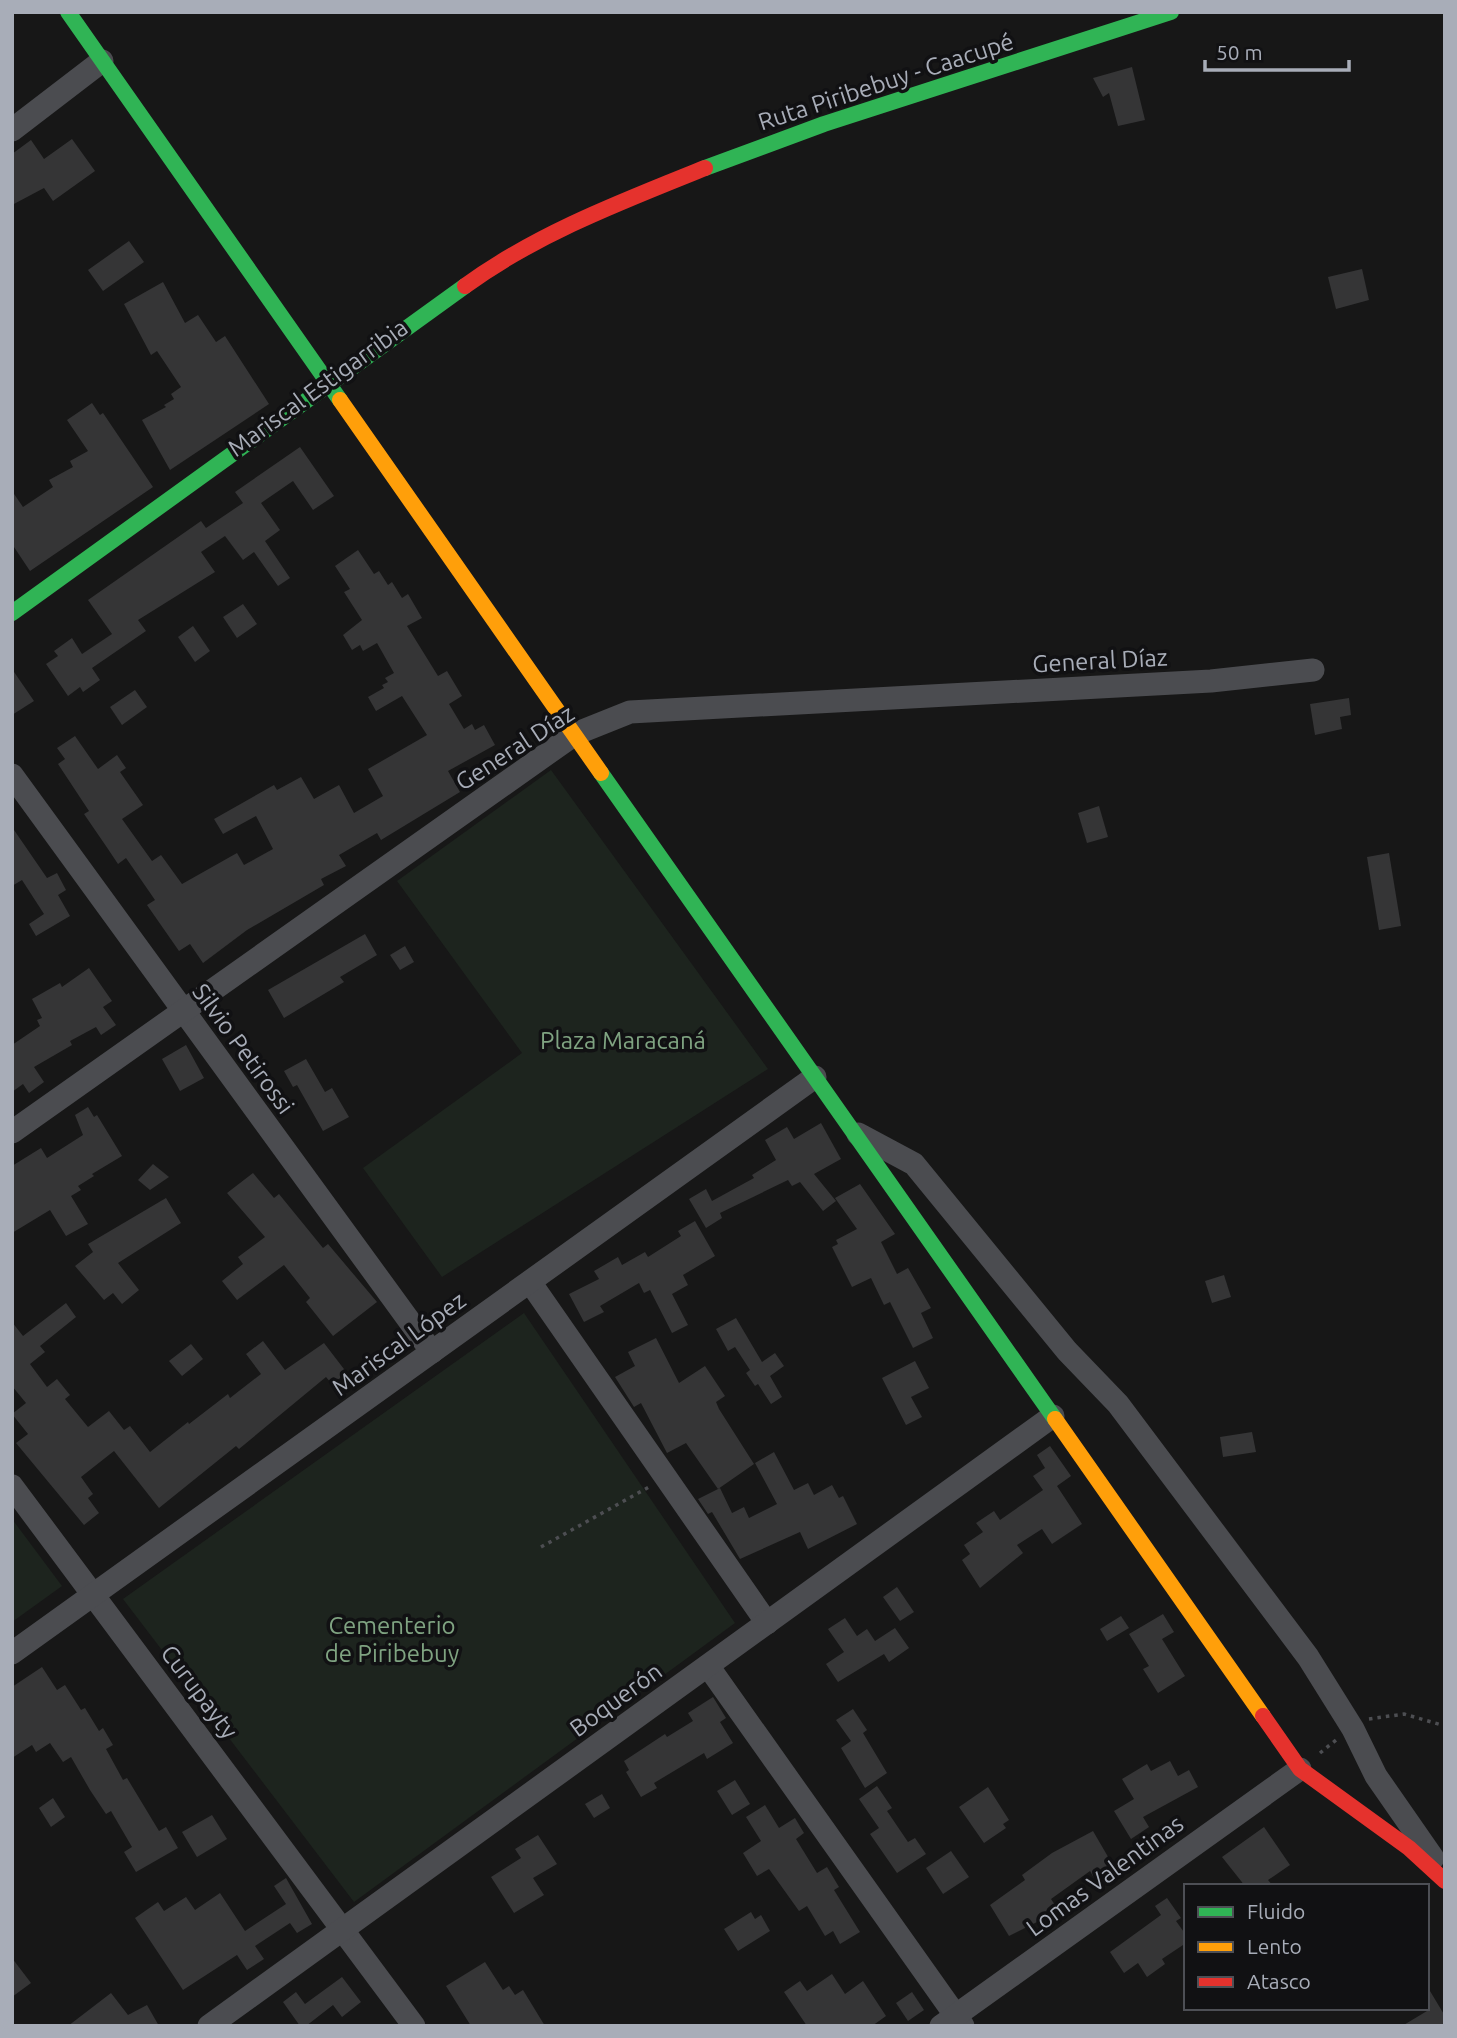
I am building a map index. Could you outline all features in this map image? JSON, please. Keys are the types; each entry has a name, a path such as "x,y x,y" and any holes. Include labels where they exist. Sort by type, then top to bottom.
{"street":[{"path":"68,12 1300,1769 1409,1847 1445,1881"},
{"name":"Ruta Piribebuy - Caacupé","path":"658,188 770,143 1171,12"},
{"path":"12,130 102,61"},
{"path":"519,271 658,188"},
{"path":"12,613 326,383 491,267 600,209 658,188"},
{"name":"General Díaz","path":"12,1132 575,734 630,712 1211,681 1312,670"},
{"name":"Silvio Petirossi","path":"12,775 432,1352"},
{"name":"Mariscal López","path":"12,1654 815,1077"},
{"path":"853,1131 914,1164 1067,1351 1118,1404 1308,1657 1353,1729 1376,1776 1445,1875"},
{"path":"530,1282 767,1623"},
{"name":"Boquerón","path":"209,2026 1053,1416"},
{"name":"Curupayty","path":"12,1486 414,2026"},
{"path":"708,1666 953,2022"},
{"name":"Lomas Valentinas","path":"953,2022 1300,1769"}],"path":[{"path":"541,1547 666,1478"}],"green space":[{"name":"Plaza Maracaná","path":"551,770 768,1069 442,1277 363,1168 522,1053 397,881"},
{"name":"Cementerio de Piribebuy","path":"524,1313 735,1623 354,1902 123,1599"},
{"path":"12,1519 62,1586 12,1622"}],"building":[{"path":"1132,67 1145,120 1118,126 1109,93 1103,97 1093,78"},
{"path":"72,139 95,171 53,201 44,188 12,205 12,154 31,140 44,159"},
{"path":"129,241 144,262 103,291 88,270"},
{"path":"1362,269 1369,300 1336,309 1328,277"},
{"path":"163,282 185,323 198,315 216,342 225,336 269,404 170,470 142,420 166,407 164,405 174,399 171,394 181,387 157,351 151,355 124,304"},
{"path":"92,403 100,415 103,413 153,487 30,571 12,544 12,491 23,507 53,487 49,480 73,467 70,461 88,451 67,420"},
{"path":"300,447 334,496 313,510 293,481 261,503 280,530 265,541 290,578 278,586 254,552 243,560 225,536 201,552 215,572 138,620 146,631 92,668 100,680 83,692 80,687 68,696 46,664 58,656 54,651 72,638 82,654 112,634 88,600 201,521 206,528 243,503 235,492"},
{"path":"358,550 374,574 379,571 388,585 392,582 402,598 408,594 422,618 407,626 438,676 447,671 462,696 449,704 464,729 472,724 475,730 484,725 495,745 448,771 460,792 381,840 377,833 339,855 346,866 321,879 324,885 247,930 203,963 190,944 179,951 147,905 155,900 126,858 118,864 84,814 89,811 58,764 65,759 57,748 75,736 98,769 117,755 126,768 120,772 143,805 122,819 152,861 161,855 182,884 237,853 244,865 273,849 256,816 223,834 214,819 274,785 277,790 301,777 314,799 339,785 354,813 383,796 368,769 427,735 402,696 376,711 368,697 384,688 382,685 388,682 385,678 394,673 377,643 363,651 360,645 352,650 343,635 362,620 344,592 350,589 335,566"},
{"path":"243,604 257,624 237,638 223,617"},
{"path":"193,626 210,651 195,662 178,637"},
{"path":"12,669 34,701 12,715"},
{"path":"135,690 147,707 122,725 110,707"},
{"path":"1349,698 1351,715 1340,717 1342,729 1315,735 1310,704"},
{"path":"1099,806 1108,837 1087,843 1078,813"},
{"path":"12,827 47,878 57,873 66,890 58,895 70,916 36,936 29,924 44,914 22,880 12,886"},
{"path":"1389,853 1401,926 1379,930 1367,857"},
{"path":"365,934 377,955 340,977 344,982 284,1018 268,990"},
{"path":"405,946 414,962 400,970 390,955"},
{"path":"89,968 112,1001 103,1007 116,1025 101,1035 96,1027 70,1041 72,1045 34,1067 44,1082 29,1093 23,1084 12,1092 12,1045 40,1026 37,1020 42,1018 32,999 60,983 62,987"},
{"path":"186,1045 204,1078 180,1091 162,1059"},
{"path":"306,1059 325,1092 332,1088 349,1117 323,1131 297,1085 293,1087 284,1071"},
{"path":"88,1107 94,1117 97,1115 122,1156 92,1174 94,1176 78,1186 81,1190 71,1196 88,1224 66,1236 50,1210 12,1233 12,1166 41,1148 47,1158 83,1135 75,1115"},
{"path":"821,1123 841,1159 814,1174 836,1201 823,1211 800,1182 792,1186 788,1180 720,1213 722,1218 706,1228 689,1199 706,1189 712,1201 754,1178 752,1175 776,1160 765,1140 787,1127 794,1139"},
{"path":"153,1164 169,1177 150,1190 138,1180"},
{"path":"253,1173 274,1198 279,1194 323,1248 328,1244 377,1302 333,1336 306,1302 310,1298 284,1265 237,1300 222,1281 243,1264 238,1257 265,1237 227,1193"},
{"path":"860,1184 895,1234 881,1242 897,1274 908,1268 931,1308 921,1313 933,1338 913,1348 890,1302 884,1305 871,1278 852,1287 832,1247 838,1244 836,1240 857,1229 835,1198"},
{"path":"166,1198 181,1223 118,1263 139,1290 122,1304 113,1293 104,1300 75,1266 93,1252 88,1244"},
{"path":"695,1221 715,1256 683,1275 688,1285 672,1294 688,1325 672,1333 650,1290 644,1293 639,1283 600,1306 604,1312 584,1322 569,1294 599,1279 594,1271 618,1257 622,1265 645,1252 648,1257 681,1236 678,1231"},
{"path":"1224,1275 1231,1297 1212,1303 1205,1281"},
{"path":"66,1303 76,1317 40,1346 45,1352 30,1364 47,1387 57,1379 70,1395 65,1399 88,1427 109,1411 124,1430 130,1426 150,1452 188,1422 189,1424 228,1394 230,1398 261,1374 246,1354 263,1341 285,1370 324,1343 347,1373 332,1384 326,1377 239,1449 236,1446 159,1508 114,1451 81,1477 93,1494 88,1498 99,1513 84,1525 16,1443 28,1434 12,1414 26,1403 12,1386 12,1322 23,1336"},
{"path":"736,1318 762,1362 775,1353 784,1366 770,1376 782,1397 771,1404 758,1384 755,1386 746,1373 750,1370 735,1347 728,1351 716,1329"},
{"path":"656,1338 679,1383 705,1366 725,1396 716,1402 719,1409 754,1464 718,1489 686,1443 667,1453 641,1403 634,1407 615,1377 635,1366 628,1352"},
{"path":"191,1344 203,1359 182,1376 169,1361"},
{"path":"915,1361 929,1388 911,1397 922,1417 906,1425 882,1378"},
{"path":"1252,1432 1256,1452 1223,1457 1220,1437"},
{"path":"1050,1446 1071,1476 1057,1486 1082,1524 1052,1544 1042,1529 1017,1545 1023,1553 980,1588 962,1560 970,1554 964,1545 983,1532 976,1523 994,1511 1000,1520 1043,1490 1033,1476 1045,1468 1037,1455"},
{"path":"774,1452 794,1490 808,1483 814,1495 832,1485 839,1498 843,1496 857,1524 808,1549 800,1532 740,1559 712,1512 708,1514 698,1499 720,1488 732,1513 744,1507 749,1518 777,1504 755,1463"},
{"path":"897,1587 914,1612 900,1621 883,1597"},
{"path":"1163,1614 1174,1632 1162,1639 1185,1676 1158,1693 1143,1669 1149,1666 1129,1634"},
{"path":"1121,1616 1129,1628 1107,1641 1100,1629"},
{"path":"845,1618 857,1636 867,1629 875,1641 895,1628 909,1648 889,1662 884,1654 838,1682 826,1664 844,1652 828,1629"},
{"path":"42,1667 57,1690 65,1685 81,1710 85,1708 99,1731 103,1728 113,1745 106,1749 123,1780 127,1778 159,1831 166,1827 178,1848 136,1872 124,1852 132,1847 111,1811 106,1814 71,1757 63,1762 50,1743 36,1752 32,1745 12,1758 12,1687"},
{"path":"713,1697 726,1718 720,1722 733,1743 707,1759 704,1753 654,1783 657,1788 641,1797 626,1772 629,1770 624,1761 665,1734 667,1737 693,1721 688,1713"},
{"path":"853,1709 867,1730 863,1733 887,1773 865,1788 841,1748 851,1741 836,1720"},
{"path":"1170,1761 1178,1776 1189,1770 1198,1787 1143,1817 1149,1827 1131,1839 1114,1811 1134,1799 1122,1779 1147,1764 1151,1771"},
{"path":"735,1780 750,1804 732,1815 717,1791"},
{"path":"877,1786 892,1808 887,1811 908,1842 915,1838 926,1854 897,1873 870,1834 879,1828 859,1799"},
{"path":"988,1787 1009,1820 1003,1824 1006,1828 984,1843 959,1807"},
{"path":"602,1794 610,1808 594,1818 585,1804"},
{"path":"53,1798 65,1817 51,1827 39,1808"},
{"path":"765,1805 779,1828 795,1818 804,1833 796,1839 817,1873 827,1867 839,1887 834,1890 860,1932 840,1944 833,1931 825,1936 807,1906 799,1911 769,1869 757,1876 743,1853 761,1841 746,1817"},
{"path":"212,1815 227,1839 197,1857 182,1832"},
{"path":"1264,1827 1290,1865 1268,1880 1271,1884 1243,1884 1222,1857"},
{"path":"1093,1831 1114,1867 1094,1878 1090,1871 1051,1899 1059,1911 1009,1936 990,1905 1025,1880 1022,1875 1052,1853"},
{"path":"538,1835 557,1864 533,1878 544,1895 514,1913 491,1877 521,1858 515,1849"},
{"path":"951,1851 969,1877 943,1894 926,1868"},
{"path":"286,1878 312,1924 297,1933 290,1923 255,1946 264,1959 247,1970 237,1955 183,1990 135,1918 158,1902 164,1911 186,1897 195,1910 220,1893 245,1931 286,1904 274,1886"},
{"path":"1167,1898 1181,1918 1176,1921 1184,1932 1184,1944 1162,1959 1165,1964 1147,1977 1138,1963 1124,1973 1110,1952 1161,1915 1155,1906"},
{"path":"751,1912 755,1919 761,1915 770,1931 738,1951 724,1929"},
{"path":"12,1958 31,1983 12,1997"},
{"path":"485,1962 503,1990 509,1986 515,1995 523,1990 545,2026 471,2026 446,1986"},
{"path":"832,1974 845,1994 863,1981 886,2016 872,2026 807,2026 784,1992 800,1981 807,1991"},
{"path":"342,1977 361,2002 342,2017 333,2005 306,2026 300,2026 283,2002 296,1992 305,2004"},
{"path":"1429,1989 1445,2016 1445,2026 1402,2026 1427,2011"},
{"path":"912,1992 924,2010 908,2021 896,2003"},
{"path":"111,1993 128,2015 147,2005 159,2026 68,2026"}],"traffic: fast":[{"path":"68,12 340,400"},
{"path":"705,168 824,124 1171,12"},
{"path":"12,613 465,286"},
{"path":"601,773 1055,1419"}],"traffic: slow":[{"path":"340,400 601,773"},
{"path":"1055,1419 1263,1716"}],"traffic: jam":[{"path":"465,286 492,267 551,235 612,206 705,168"},
{"path":"1263,1716 1300,1769 1409,1848 1445,1881"}]}
